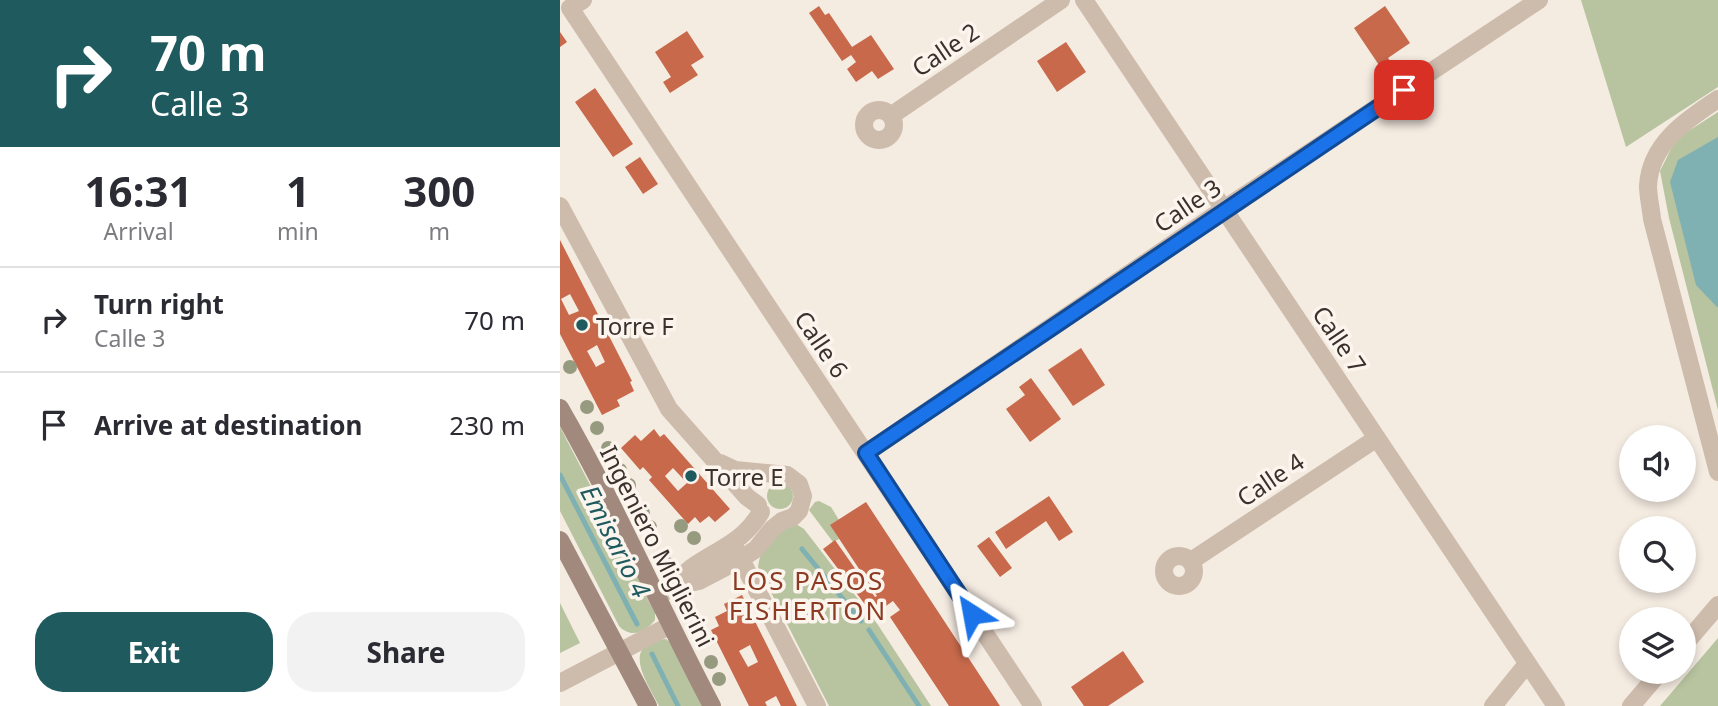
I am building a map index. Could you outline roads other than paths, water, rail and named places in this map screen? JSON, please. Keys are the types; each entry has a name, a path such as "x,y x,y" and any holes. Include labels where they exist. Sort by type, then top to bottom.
{"main road":[{"name":"Ingeniero Miglierini","path":"560,408 712,706"},
{"path":"560,540 648,706"}],"street":[{"name":"Calle 2","path":"891,116 1061,0"},
{"name":"Calle 7","path":"1084,0 1556,706"},
{"name":"Calle 3","path":"866,453 1224,209 1539,0"},
{"name":"Calle 6","path":"577,4 866,453 1033,706"},
{"path":"1718,99 1674,130 1655,154 1648,185 1652,219 1718,472"},
{"path":"560,206 669,410 747,497 774,520 782,521 793,517 799,511 803,496 794,479 779,474 735,470 717,462"},
{"name":"Calle 4","path":"1191,561 1377,438"},
{"path":"737,552 760,508 757,494 761,484 769,477 779,474"},
{"path":"655,597 675,586 691,567 737,552 756,549 782,521"},
{"path":"737,552 817,706"},
{"path":"1696,631 1718,605"},
{"path":"560,683 669,626"},
{"path":"1493,706 1527,664"},
{"path":"1631,706 1650,684"}],"water":[{"path":"1718,137 1717,307 1696,285 1670,182 1678,160"}],"waterway":[{"name":"Emisario 4","path":"560,475 637,624"},
{"path":"802,549 861,621"},
{"path":"869,630 919,706"},
{"name":"Emisario 4","path":"652,654 678,706"}],"place":[{"name":"Torre F","path":"582,325"},
{"name":"Torre E","path":"691,476"}],"district":[{"name":"LOS PASOS FISHERTON","path":"808,595"}]}
